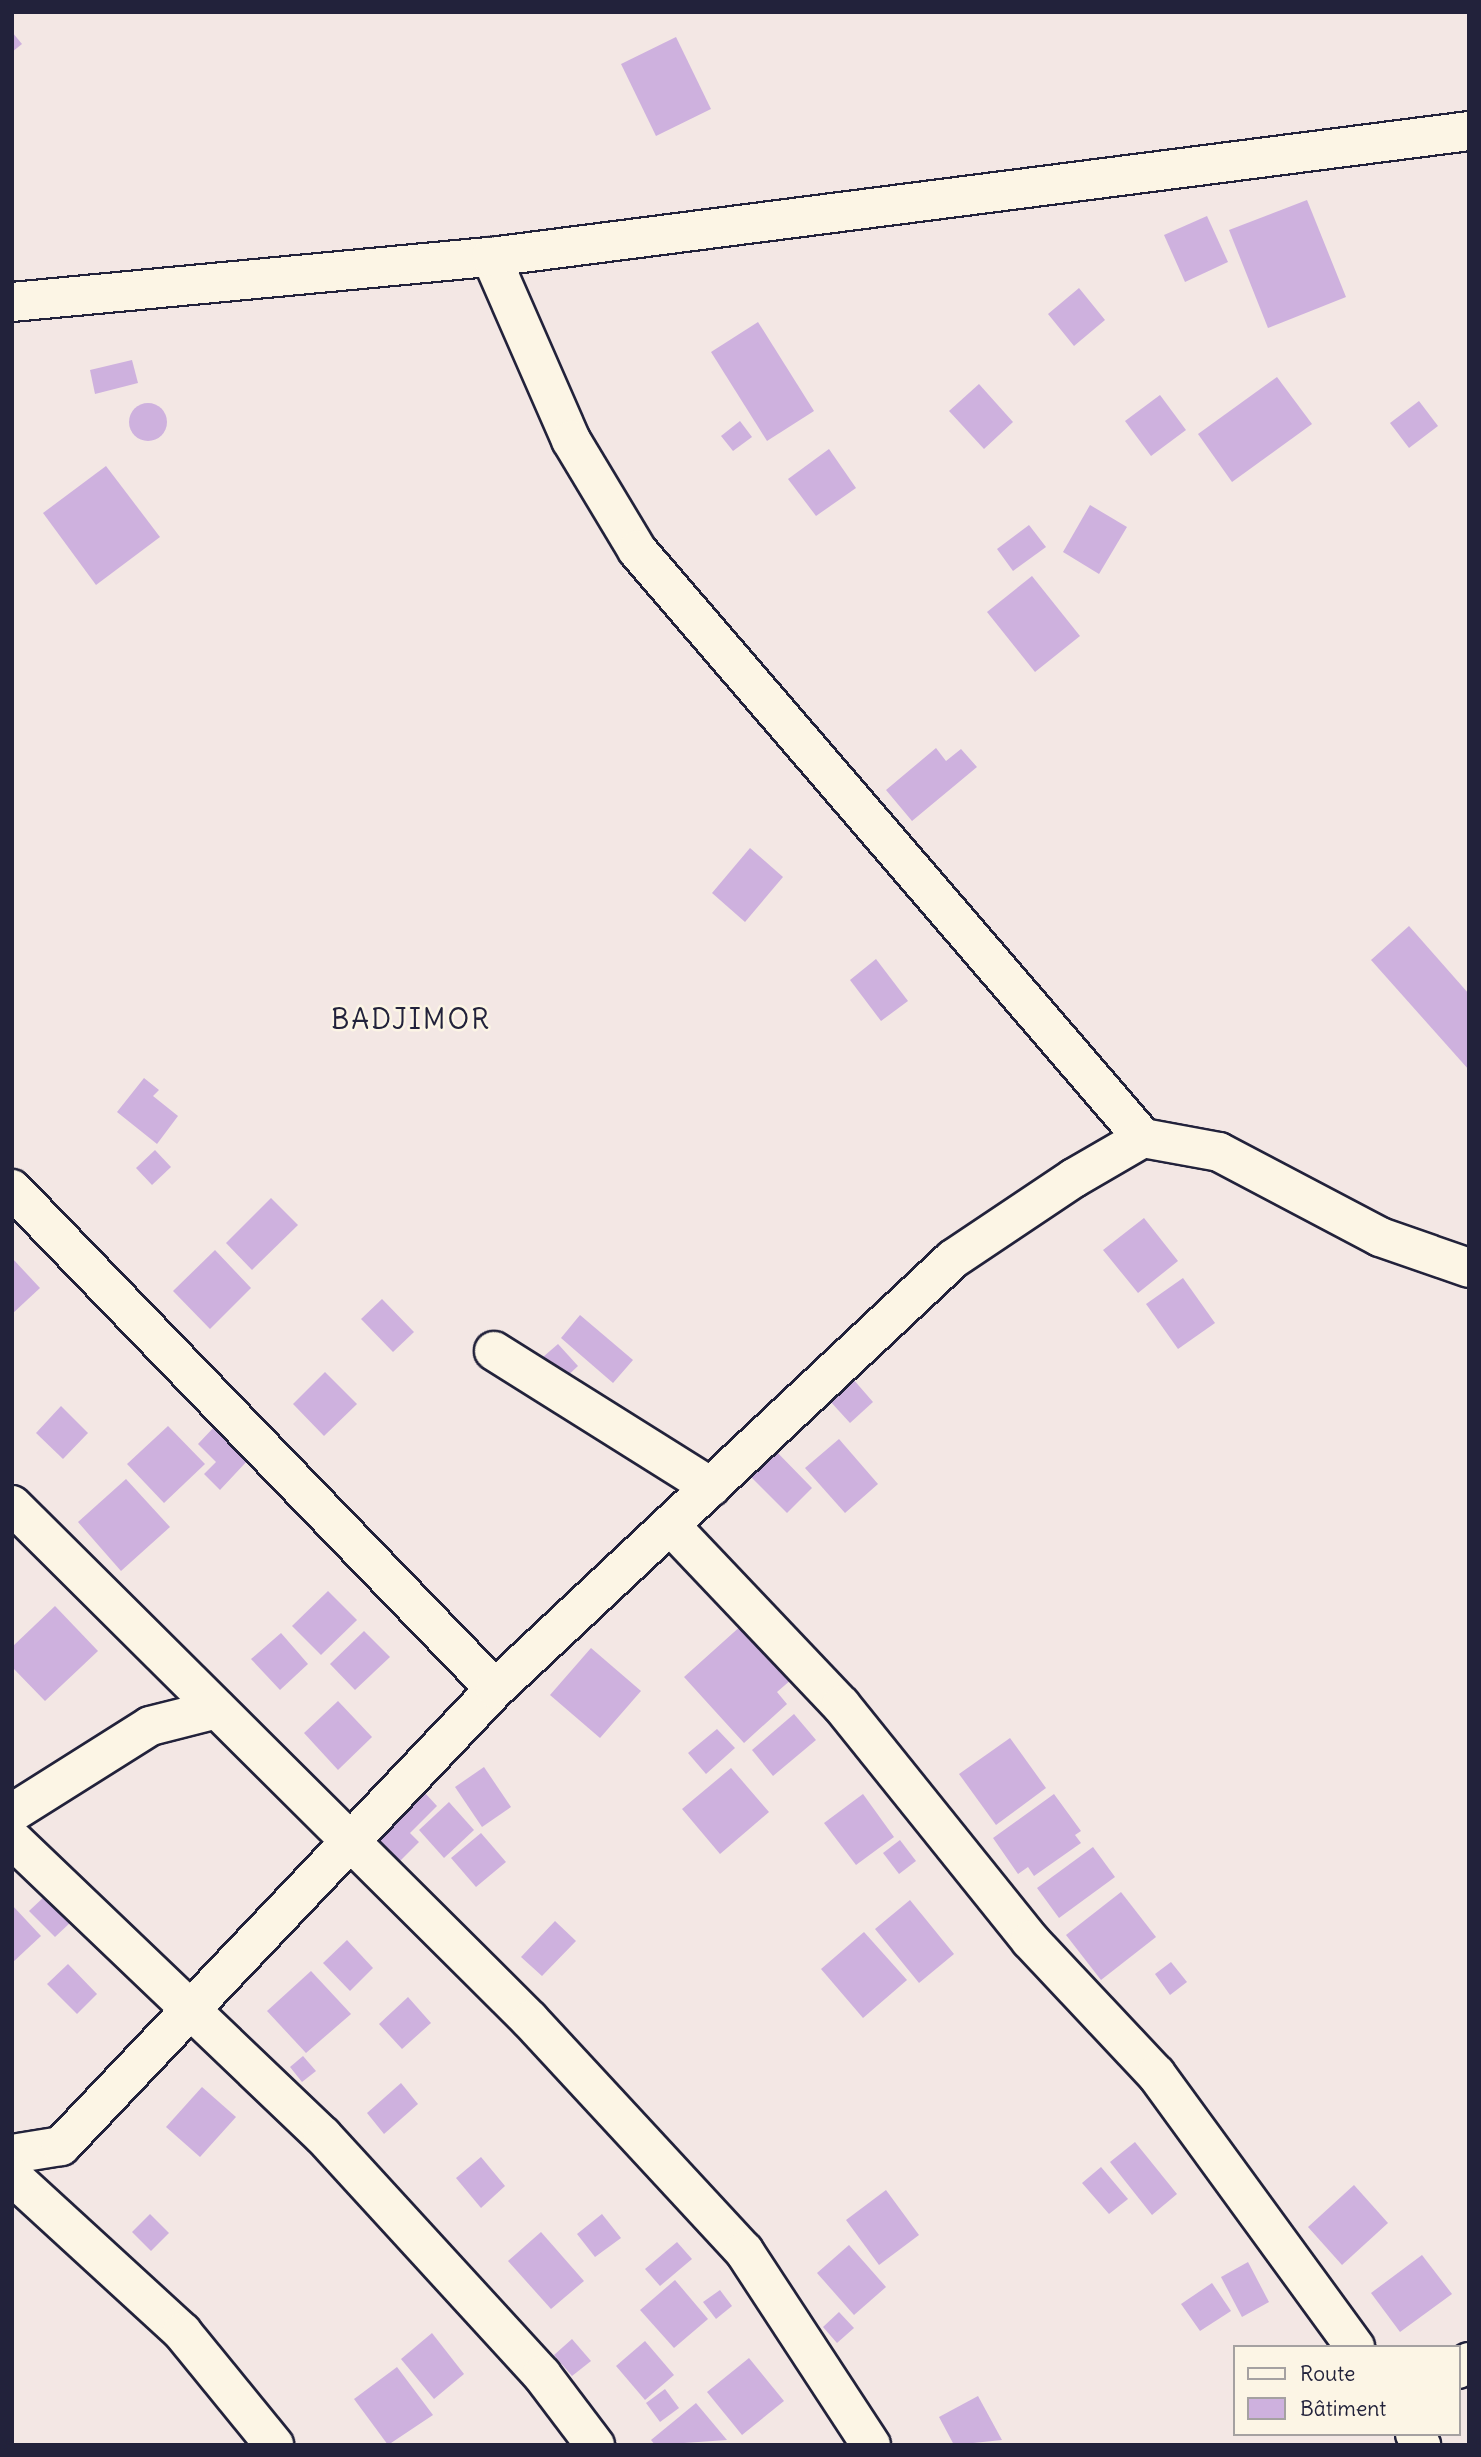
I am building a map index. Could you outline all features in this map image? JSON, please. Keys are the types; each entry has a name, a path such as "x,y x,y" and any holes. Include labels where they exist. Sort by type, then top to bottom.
{"street":[{"path":"12,302 491,257 1469,131"},
{"path":"491,257 571,440 637,550 1143,1138 1219,1152 1380,1237 1469,1268"},
{"path":"12,2154 61,2146 191,2006 495,1689 953,1259 1143,1138"},
{"path":"12,1189 495,1689"},
{"path":"494,1351 711,1487"},
{"path":"12,1505 530,2020 744,2251 871,2445"},
{"path":"670,1525 841,1705 1030,1940 1156,2074 1354,2345"},
{"path":"12,1813 150,1726 217,1709"},
{"path":"12,1839 191,2006 323,2136 542,2375 595,2445"},
{"path":"12,2176 182,2332 274,2445"}],"building":[{"path":"12,32 22,44 12,52"},
{"path":"676,37 711,109 656,136 621,64"},
{"path":"1307,200 1346,297 1268,328 1229,230"},
{"path":"1207,216 1228,262 1185,282 1164,235"},
{"path":"1079,288 1105,320 1074,346 1048,314"},
{"path":"758,322 814,411 767,441 711,352"},
{"path":"132,360 138,383 95,394 90,370"},
{"path":"1277,377 1312,424 1232,482 1198,434"},
{"path":"979,384 1013,422 984,449 949,411"},
{"path":"1160,395 1186,430 1151,456 1125,421"},
{"path":"1419,401 1438,426 1409,448 1390,423"},
{"path":"148,403 161,409 167,422 161,435 148,441 135,435 129,422 135,409"},
{"path":"740,421 752,437 733,451 721,436"},
{"path":"829,449 856,488 816,516 788,479"},
{"path":"106,466 160,537 96,585 43,513"},
{"path":"1090,505 1127,527 1099,574 1063,552"},
{"path":"1029,525 1046,547 1013,571 997,549"},
{"path":"1032,576 1080,636 1035,672 987,612"},
{"path":"936,748 946,761 961,749 977,767 912,821 886,790"},
{"path":"750,848 783,877 745,922 712,893"},
{"path":"1409,926 1469,994 1469,1070 1371,960"},
{"path":"876,959 908,1001 881,1021 850,980"},
{"path":"144,1078 159,1090 153,1096 178,1116 157,1144 117,1112"},
{"path":"155,1150 171,1167 152,1185 136,1168"},
{"path":"271,1198 298,1225 252,1270 226,1243"},
{"path":"1144,1218 1178,1261 1138,1293 1103,1250"},
{"path":"215,1250 251,1288 210,1329 173,1291"},
{"path":"12,1258 40,1288 12,1314"},
{"path":"1183,1278 1215,1323 1178,1349 1146,1304"},
{"path":"382,1299 414,1332 393,1352 361,1319"},
{"path":"580,1315 633,1360 613,1383 561,1338"},
{"path":"558,1344 578,1366 563,1380 543,1357"},
{"path":"325,1372 357,1404 324,1436 293,1404"},
{"path":"853,1379 873,1402 850,1423 829,1400"},
{"path":"61,1406 88,1433 63,1459 36,1433"},
{"path":"168,1426 205,1464 164,1503 127,1464"},
{"path":"215,1426 249,1459 220,1490 204,1474 216,1462 198,1444"},
{"path":"839,1439 878,1484 845,1513 805,1468"},
{"path":"771,1446 812,1488 787,1513 745,1471"},
{"path":"126,1479 170,1527 121,1571 78,1522"},
{"path":"328,1591 357,1620 321,1655 292,1626"},
{"path":"55,1606 98,1651 45,1701 12,1667 12,1647"},
{"path":"743,1624 792,1679 777,1692 787,1704 744,1743 684,1677"},
{"path":"364,1631 390,1657 355,1690 330,1664"},
{"path":"281,1633 308,1664 280,1690 251,1659"},
{"path":"591,1648 641,1691 600,1738 550,1695"},
{"path":"338,1701 372,1737 338,1770 304,1733"},
{"path":"794,1714 816,1740 773,1776 752,1750"},
{"path":"717,1729 735,1748 706,1774 688,1753"},
{"path":"1010,1738 1046,1788 996,1825 959,1774"},
{"path":"484,1767 511,1807 482,1827 455,1787"},
{"path":"731,1768 769,1812 720,1854 682,1809"},
{"path":"425,1793 437,1806 410,1833 419,1842 397,1864 375,1842"},
{"path":"863,1794 894,1837 856,1865 824,1823"},
{"path":"1054,1794 1081,1831 1075,1835 1081,1843 1034,1876 1028,1867 1018,1874 993,1838"},
{"path":"449,1802 474,1830 444,1858 419,1830"},
{"path":"481,1833 506,1862 476,1887 451,1858"},
{"path":"900,1840 916,1861 899,1874 883,1853"},
{"path":"1093,1847 1115,1877 1059,1918 1037,1888"},
{"path":"1121,1892 1156,1937 1101,1980 1066,1935"},
{"path":"46,1895 72,1921 55,1937 29,1911"},
{"path":"910,1900 954,1954 919,1983 875,1929"},
{"path":"12,1905 41,1936 12,1963"},
{"path":"555,1921 576,1941 542,1976 521,1957"},
{"path":"864,1932 907,1980 863,2018 821,1969"},
{"path":"347,1940 373,1968 350,1991 323,1963"},
{"path":"1171,1962 1187,1982 1170,1995 1155,1974"},
{"path":"68,1964 97,1994 77,2014 47,1984"},
{"path":"311,1971 351,2014 306,2053 267,2011"},
{"path":"408,1997 431,2023 402,2049 379,2024"},
{"path":"303,2056 316,2071 302,2082 290,2067"},
{"path":"401,2083 418,2104 384,2134 367,2113"},
{"path":"202,2087 236,2117 200,2157 166,2127"},
{"path":"1135,2142 1177,2194 1152,2215 1110,2162"},
{"path":"481,2157 505,2186 481,2208 456,2178"},
{"path":"1101,2167 1128,2199 1109,2214 1082,2183"},
{"path":"1354,2185 1388,2223 1342,2265 1308,2227"},
{"path":"886,2190 919,2235 879,2265 846,2220"},
{"path":"150,2214 169,2233 151,2251 132,2232"},
{"path":"602,2214 621,2238 595,2257 577,2234"},
{"path":"541,2232 584,2281 551,2309 508,2261"},
{"path":"677,2242 692,2259 660,2286 645,2269"},
{"path":"849,2245 886,2287 854,2315 817,2273"},
{"path":"1422,2255 1452,2294 1400,2332 1371,2293"},
{"path":"1248,2262 1269,2302 1242,2317 1221,2277"},
{"path":"675,2280 708,2319 674,2348 640,2310"},
{"path":"1212,2283 1231,2311 1200,2331 1181,2304"},
{"path":"720,2290 732,2306 716,2319 703,2302"},
{"path":"839,2312 854,2328 837,2343 823,2327"},
{"path":"432,2333 464,2374 434,2399 401,2359"},
{"path":"572,2339 591,2361 572,2376 554,2355"},
{"path":"645,2341 674,2375 645,2400 616,2366"},
{"path":"749,2358 784,2401 742,2435 707,2392"},
{"path":"397,2367 433,2415 388,2445 354,2399"},
{"path":"665,2389 679,2408 660,2422 646,2403"},
{"path":"978,2396 1002,2440 954,2445 939,2417"},
{"path":"696,2403 727,2440 655,2445 651,2440"}],"district":[{"name":"BADJIMOR","path":"411,1019"}]}
